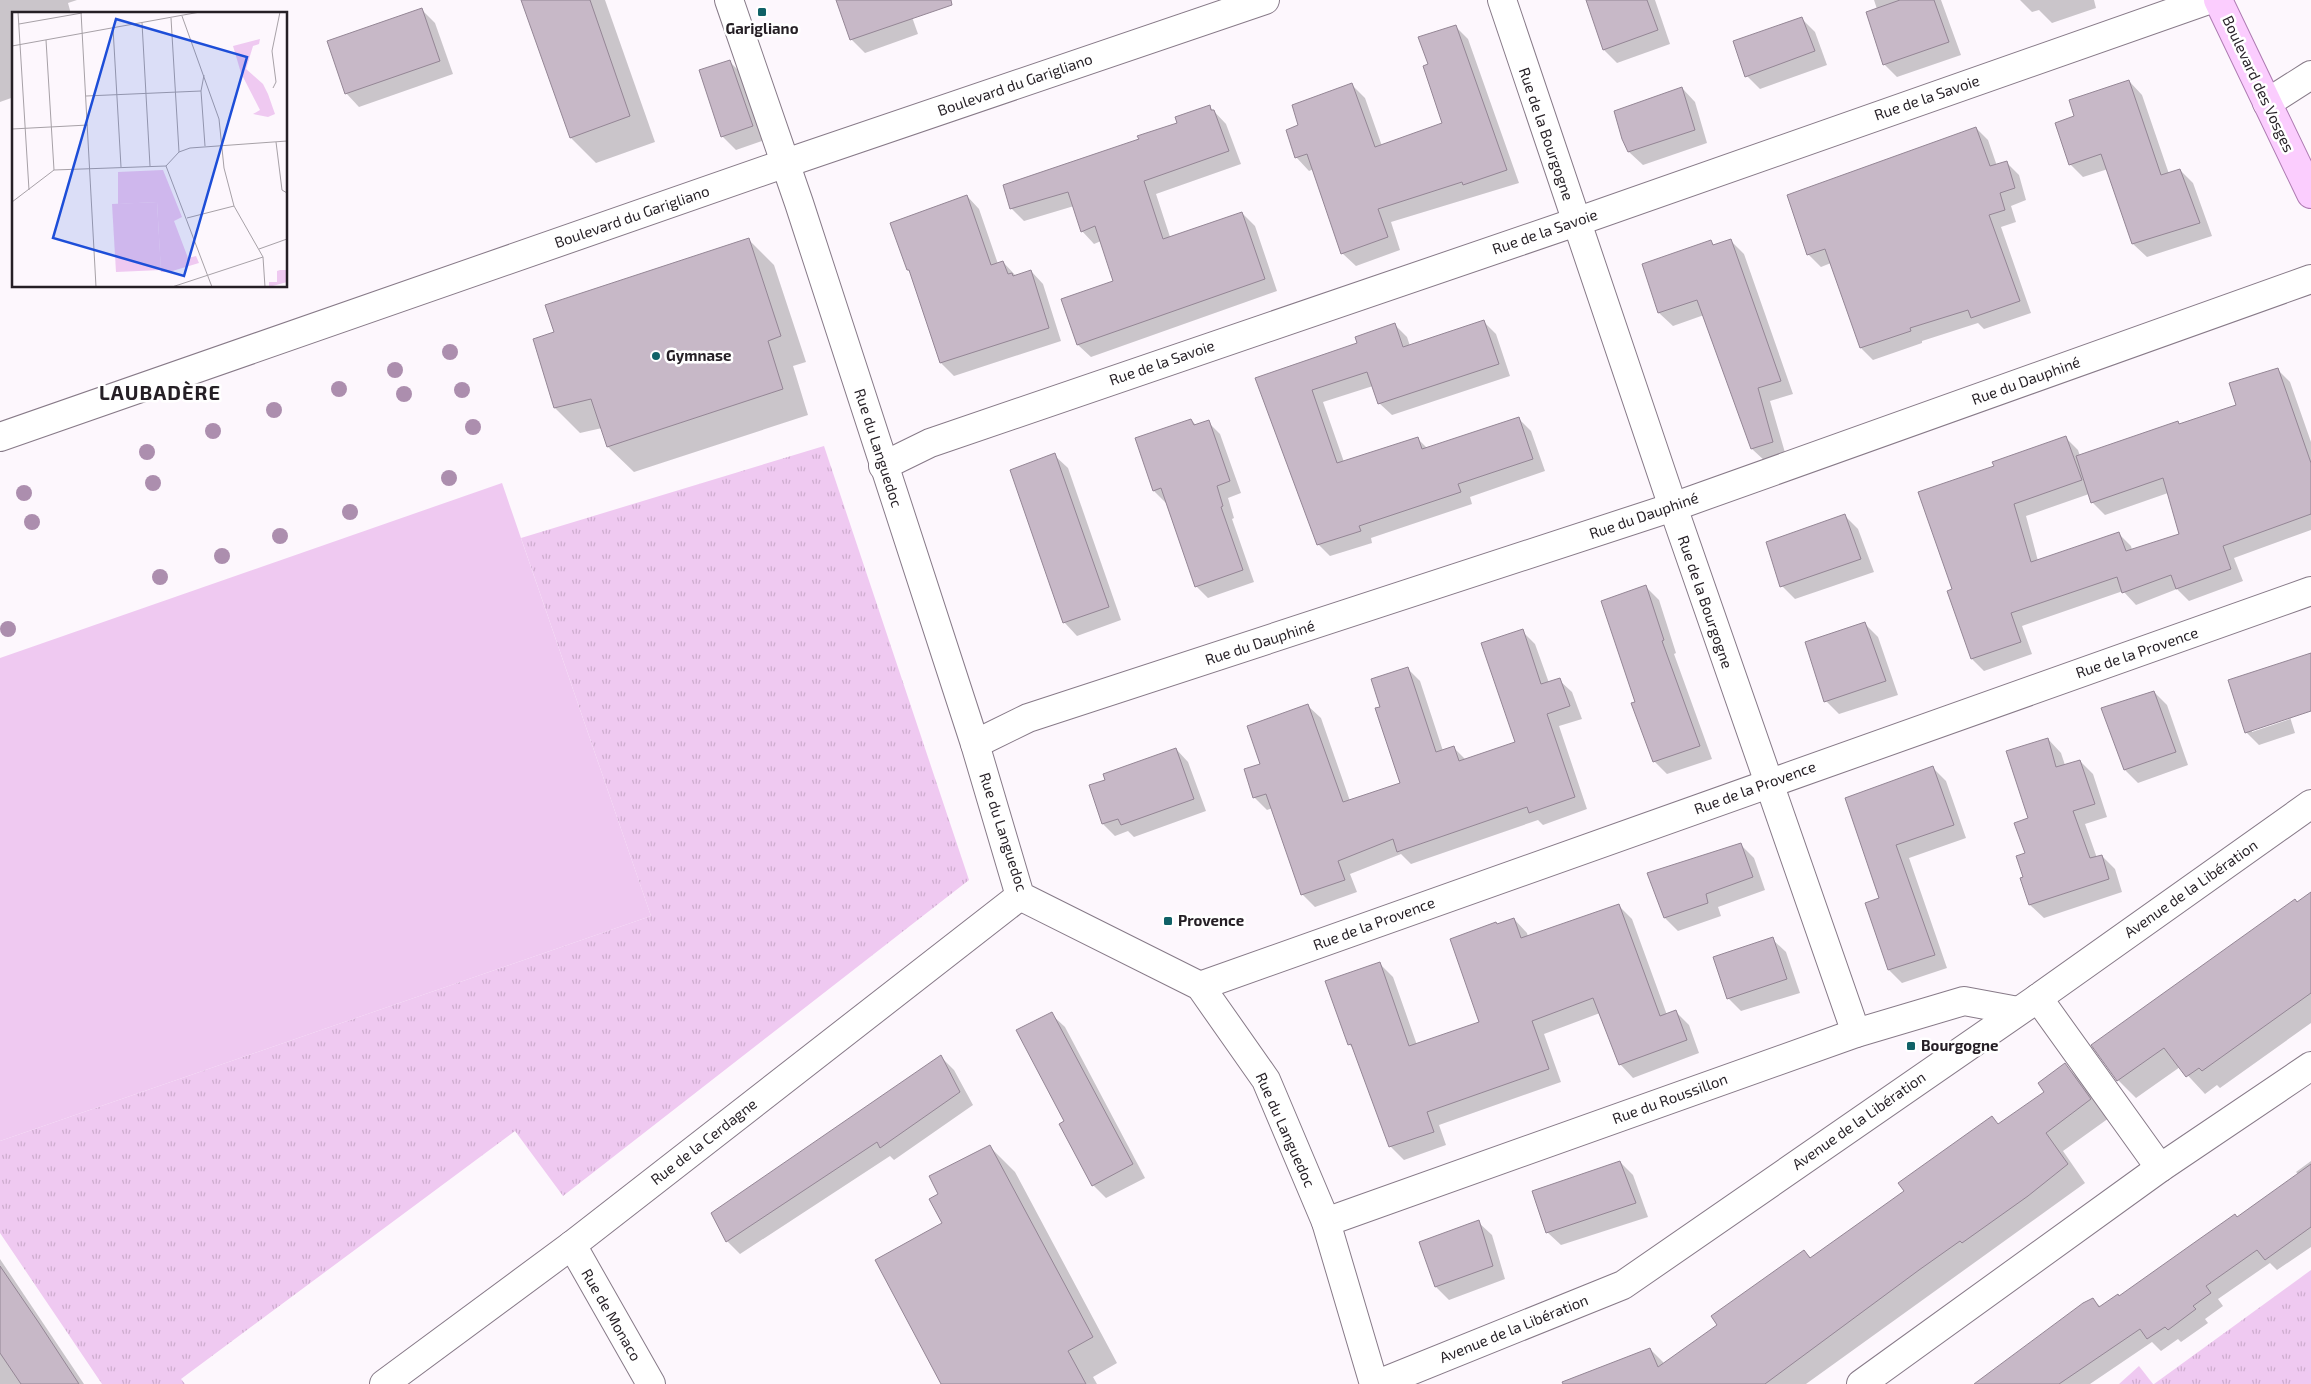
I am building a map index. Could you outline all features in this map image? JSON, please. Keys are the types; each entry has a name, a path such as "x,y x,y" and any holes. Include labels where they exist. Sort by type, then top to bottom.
{"main road":[{"name":"Boulevard des Vosges","path":"2218,0 2311,194"}],"street":[{"name":"Rue du Languedoc","path":"730,0 786,163 883,466 976,744 1020,896 1200,986 1266,1080 1326,1222 1376,1384"},
{"name":"Boulevard du Garigliano","path":"0,437 786,163 1202,10 1265,0"},
{"name":"Rue de la Bourgogne","path":"1502,0 1673,507 1856,1033"},
{"name":"Rue de la Savoie","path":"883,466 930,443 1576,222 2208,0"},
{"path":"2267,103 2311,75"},
{"name":"Rue du Dauphiné","path":"976,744 1028,718 1673,507 2311,279"},
{"name":"Rue de la Provence","path":"1200,986 2311,592"},
{"name":"Avenue de la Libération","path":"1376,1384 1623,1285 2028,1004 2311,804"},
{"name":"Rue de la Cerdagne","path":"384,1384 572,1246 1020,896"},
{"name":"Rue du Roussillon","path":"1326,1222 1856,1033 1964,1001 2028,1004"},
{"path":"2028,1004 2160,1168"},
{"path":"1861,1384 2160,1168 2311,1066"},
{"name":"Rue de Monaco","path":"572,1246 651,1384"}],"green space":[{"path":"824,446 969,880 563,1196 515,1131 181,1379 185,1384 102,1384 0,1233 0,1141 651,916 521,538"},
{"path":"502,483 651,916 0,1141 0,658"},
{"path":"2311,1270 2311,1384 2154,1384"},
{"path":"2139,1366 2153,1384 2119,1384"}],"building":[{"path":"521,0 590,0 630,116 570,138"},
{"path":"836,0 951,0 952,5 850,40"},
{"path":"1586,0 1647,0 1658,30 1603,50"},
{"path":"1900,0 1934,0 1949,42 1883,65 1866,12"},
{"path":"422,8 440,61 345,94 327,41"},
{"path":"1802,17 1815,51 1745,77 1733,41"},
{"path":"1456,25 1507,170 1463,185 1462,182 1378,209 1388,237 1341,254 1307,154 1295,158 1286,130 1298,125 1292,105 1352,83 1375,147 1442,123 1423,66 1428,64 1418,37"},
{"path":"730,60 753,126 721,137 699,70"},
{"path":"2129,80 2161,175 2180,169 2200,223 2132,244 2101,154 2069,165 2055,123 2074,116 2069,100"},
{"path":"1682,87 1695,130 1628,152 1614,111"},
{"path":"1210,105 1211,110 1214,110 1229,151 1144,181 1163,239 1242,212 1265,279 1077,345 1061,299 1113,281 1095,226 1081,232 1068,192 1010,209 1003,185 1139,139 1137,136 1177,123 1175,117"},
{"path":"1976,127 1990,166 2007,161 2015,188 2000,193 2005,210 1989,215 2020,301 1971,318 1968,310 1910,328 1911,331 1860,348 1825,249 1807,255 1787,195"},
{"path":"967,195 991,265 1003,261 1008,274 1012,273 1013,276 1031,270 1049,328 940,363 909,270 907,270 890,223"},
{"name":"Gymnase","path":"749,238 781,336 768,341 783,389 607,447 591,399 554,408 533,339 554,332 545,305"},
{"path":"1731,239 1781,381 1758,388 1773,442 1751,449 1697,300 1658,313 1642,264 1711,240 1713,245"},
{"path":"1484,320 1499,364 1378,404 1367,372 1312,390 1337,463 1418,437 1422,449 1519,417 1533,459 1458,484 1461,492 1359,526 1361,531 1317,545 1255,378 1357,343 1355,337 1395,323 1403,347"},
{"path":"2278,368 2311,463 2311,514 2223,546 2231,569 2176,589 2171,575 2122,593 2117,577 2011,613 2021,642 1971,659 1947,591 1952,589 1918,492 1994,466 1992,462 2066,436 2082,480 2014,504 2031,562 2119,532 2126,551 2179,534 2163,478 2091,503 2076,456 2178,421 2179,424 2236,405 2229,383"},
{"path":"1191,419 1194,425 1209,420 1230,481 1217,486 1223,506 1221,507 1243,570 1195,587 1161,488 1153,491 1135,438"},
{"path":"1055,453 1109,607 1063,623 1010,470"},
{"path":"1845,514 1861,559 1780,587 1766,542"},
{"path":"1646,585 1664,640 1662,641 1700,746 1653,762 1631,703 1635,702 1601,601"},
{"path":"1865,622 1886,681 1824,702 1805,642"},
{"path":"1523,629 1541,684 1560,678 1570,706 1547,714 1575,797 1529,813 1527,807 1397,852 1393,839 1338,861 1345,880 1301,895 1266,794 1253,798 1244,769 1260,764 1247,726 1308,704 1343,802 1400,783 1375,708 1380,707 1371,679 1408,667 1436,752 1454,746 1459,761 1515,742 1481,643"},
{"path":"2311,653 2311,711 2245,733 2228,680"},
{"path":"2154,691 2176,752 2124,770 2101,708"},
{"path":"2048,738 2056,767 2080,760 2095,804 2073,811 2090,858 2102,855 2109,879 2029,905 2020,878 2023,877 2016,856 2025,853 2014,823 2028,818 2006,751"},
{"path":"1176,748 1194,799 1121,825 1118,819 1102,824 1089,785 1105,780 1103,774"},
{"path":"1933,766 1954,825 1896,845 1935,955 1888,970 1865,903 1879,898 1845,798"},
{"path":"1741,843 1753,877 1706,894 1708,903 1664,918 1647,873"},
{"path":"2311,892 2311,993 2202,1071 2199,1068 2186,1077 2164,1048 2117,1081 2091,1045 2295,899 2297,902"},
{"path":"1619,904 1660,1016 1676,1010 1687,1040 1619,1065 1593,998 1532,1021 1549,1069 1427,1112 1434,1132 1389,1147 1351,1044 1348,1045 1325,981 1380,962 1409,1046 1479,1022 1450,939 1496,922 1497,924 1514,918 1521,938"},
{"path":"1773,937 1787,979 1727,999 1713,957"},
{"path":"1052,1012 1133,1164 1092,1186 1059,1124 1064,1121 1016,1030"},
{"path":"941,1055 960,1092 880,1148 877,1142 726,1242 711,1213"},
{"path":"2065,1063 2091,1099 2046,1133 2068,1164 2028,1196 1962,1243 1960,1241 1919,1270 1765,1384 1563,1384 1562,1382 1650,1348 1658,1367 1717,1325 1711,1316 1804,1250 1810,1258 1904,1191 1898,1183 1992,1116 1998,1124 2044,1092 2038,1083"},
{"path":"990,1145 1093,1337 1068,1351 1086,1384 941,1384 875,1260 942,1223 929,1199 938,1194 929,1176"},
{"path":"1620,1161 1636,1203 1546,1233 1532,1191"},
{"path":"2311,1164 2311,1227 2265,1260 2257,1250 2206,1286 2211,1293 2193,1306 2196,1309 2168,1330 2165,1327 2147,1339 2140,1329 2059,1384 1974,1384 2083,1303 2093,1298 2099,1307 2118,1294 2119,1296 2235,1214 2237,1217"},
{"path":"1479,1220 1493,1266 1435,1287 1419,1242"},
{"path":"0,1266 79,1384 21,1384 0,1353"}],"place":[{"name":"Garigliano","path":"762,12"},
{"name":"Gymnase","path":"656,356"},
{"name":"Provence","path":"1168,921"},
{"name":"Bourgogne","path":"1911,1046"}],"district":[{"name":"LAUBADÈRE","path":"160,393"}]}
